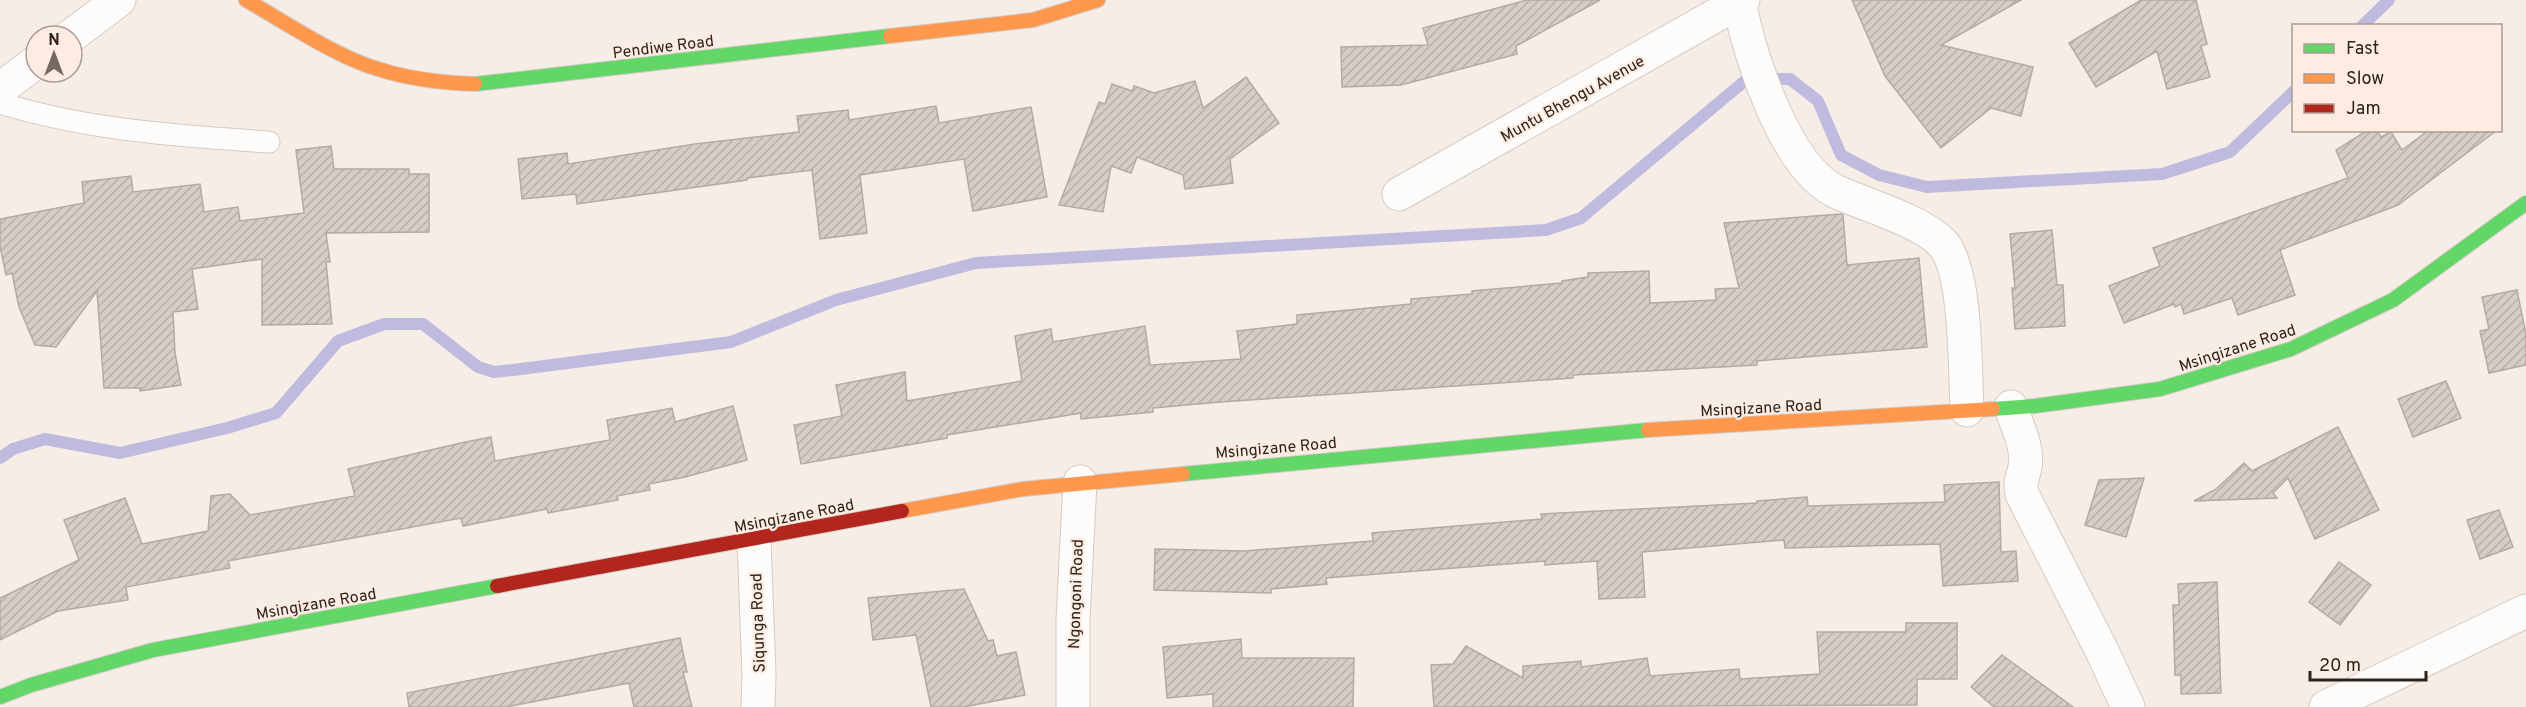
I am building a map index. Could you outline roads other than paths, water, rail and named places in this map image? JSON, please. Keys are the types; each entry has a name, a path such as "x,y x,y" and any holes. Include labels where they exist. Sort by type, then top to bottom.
{"street":[{"path":"84,26 119,0"},
{"name":"Pendiwe Road","path":"246,0 322,44 376,69 423,80 474,84 1033,20 1098,0"},
{"path":"1741,1 1746,36 1779,121 1792,149 1812,175 1834,191 1927,231 1945,245 1954,267 1962,308 1968,410"},
{"name":"Muntu Bhengu Avenue","path":"1399,194 1741,1"},
{"path":"0,89 24,71"},
{"name":"Msingizane Road","path":"0,697 31,685 153,650 1023,489 1623,432 2011,407 2160,389 2291,349 2393,300 2526,203"},
{"path":"2011,407 2024,447 2026,466 2019,481 2022,494 2128,707"},
{"name":"Ngongoni Road","path":"1073,707 1073,619 1080,482"},
{"name":"Siqunga Road","path":"754,539 758,707"},
{"path":"2326,707 2526,610"}],"lane":[{"path":"0,103 36,114 168,135 269,142"}],"waterway":[{"path":"2364,24 2389,0"},
{"path":"0,458 13,449 45,439 120,453 227,428 276,413 338,341 384,324 423,324 478,367 494,372 731,342 836,300 976,263 1546,230 1581,218 1747,79 1790,79 1818,101 1841,155 1879,175 1927,187 2162,174 2230,152 2292,93"}]}
